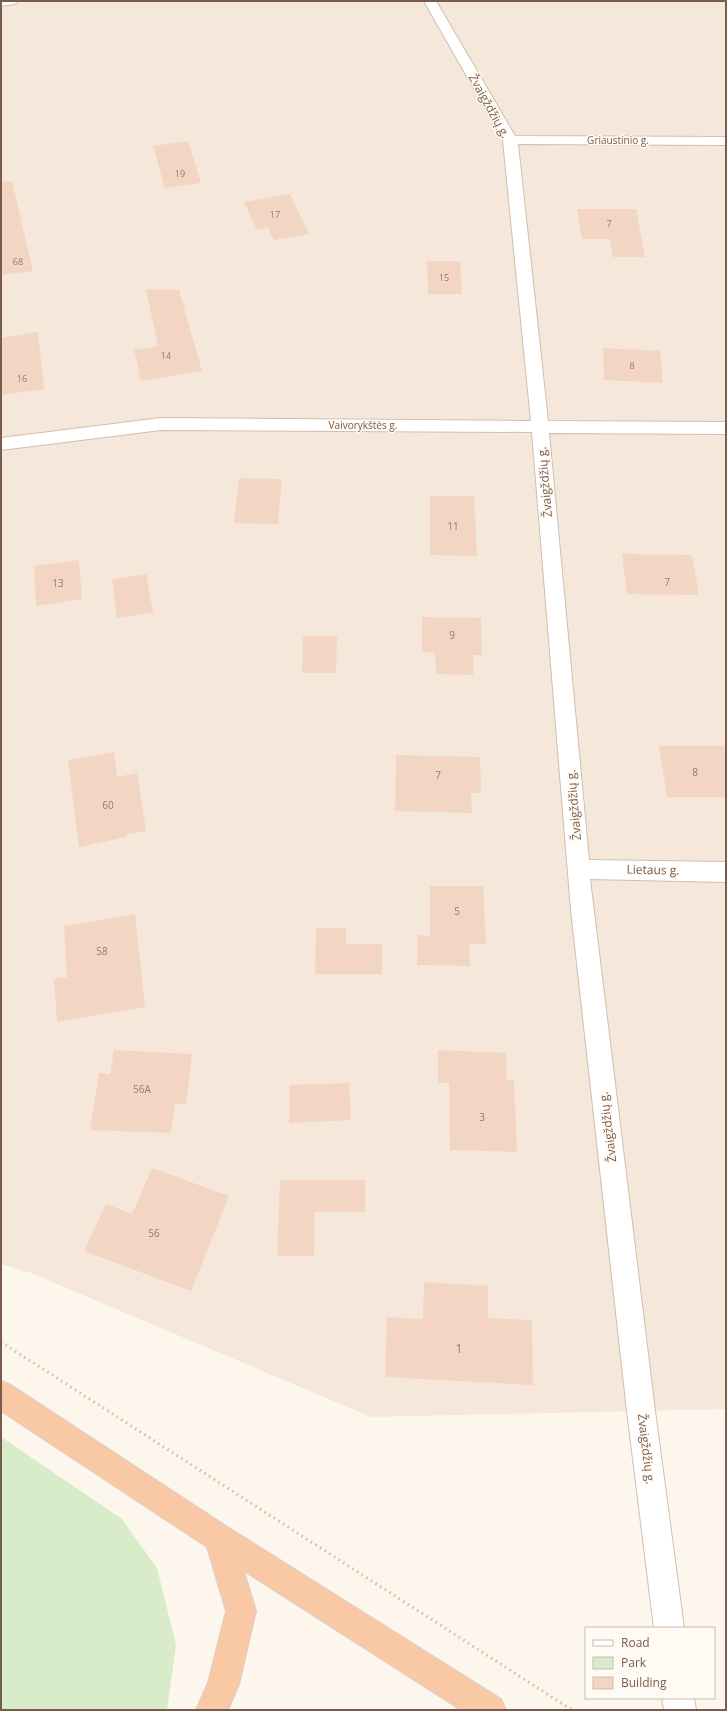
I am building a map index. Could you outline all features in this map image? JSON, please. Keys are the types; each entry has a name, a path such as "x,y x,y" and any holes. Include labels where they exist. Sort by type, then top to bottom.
{"highway":[{"path":"1,1395 219,1538 490,1710"},
{"path":"212,1710 223,1684 241,1611 219,1538"}],"street":[{"path":"1,2 11,1"},
{"name":"Žvaigždžių g.","path":"430,1 510,140 540,426 582,910 641,1411 669,1627"},
{"name":"Griaustinio g.","path":"510,140 726,141"},
{"name":"Vaivorykštės g.","path":"1,444 161,424 726,428"},
{"name":"Lietaus g.","path":"579,869 726,872"},
{"path":"678,1699 680,1710"}],"path":[{"path":"1,1342 572,1710"}],"shaded area":[{"path":"1,1 726,1 726,1409 371,1417 31,1273 1,1264"}],"green space":[{"path":"1,1437 122,1519 157,1568 176,1645 167,1710 1,1710"}],"building":[{"path":"188,141 201,183 165,188 153,146"},
{"path":"12,181 33,271 1,275 1,182"},
{"path":"290,194 309,234 274,240 268,228 257,230 244,202"},
{"path":"577,209 636,209 645,257 613,257 610,239 582,239"},
{"path":"427,261 460,261 462,294 428,294"},
{"path":"146,289 179,290 202,371 141,381 134,350 158,346"},
{"path":"38,332 44,389 1,395 1,338"},
{"path":"603,348 660,351 663,383 604,380"},
{"path":"239,478 282,479 278,524 234,523"},
{"path":"430,496 474,496 477,556 430,555"},
{"path":"622,554 692,555 699,595 627,594"},
{"path":"79,560 82,599 36,606 34,566"},
{"path":"146,574 153,613 117,618 112,579"},
{"path":"422,617 481,618 482,655 473,655 473,675 436,674 435,653 422,652"},
{"path":"303,636 337,636 336,673 302,673"},
{"path":"659,746 726,746 726,797 667,797"},
{"path":"114,752 117,777 137,773 146,831 127,834 127,837 79,847 68,760"},
{"path":"396,755 480,757 481,793 471,793 472,813 395,811"},
{"path":"430,886 483,886 486,944 469,944 470,966 417,965 417,935 430,936"},
{"path":"135,914 145,1007 57,1022 54,979 67,977 64,926"},
{"path":"316,928 346,928 346,944 382,944 382,974 315,974"},
{"path":"114,1050 192,1054 186,1104 175,1104 171,1133 90,1130 99,1073 110,1074"},
{"path":"438,1050 506,1053 507,1080 514,1080 517,1152 450,1150 449,1083 438,1083"},
{"path":"349,1083 351,1120 289,1123 289,1085"},
{"path":"152,1168 229,1196 191,1291 84,1251 106,1204 132,1214"},
{"path":"280,1180 365,1180 365,1212 315,1212 314,1256 277,1256"},
{"path":"424,1282 488,1286 488,1318 532,1320 533,1385 385,1377 387,1317 423,1319"}]}
